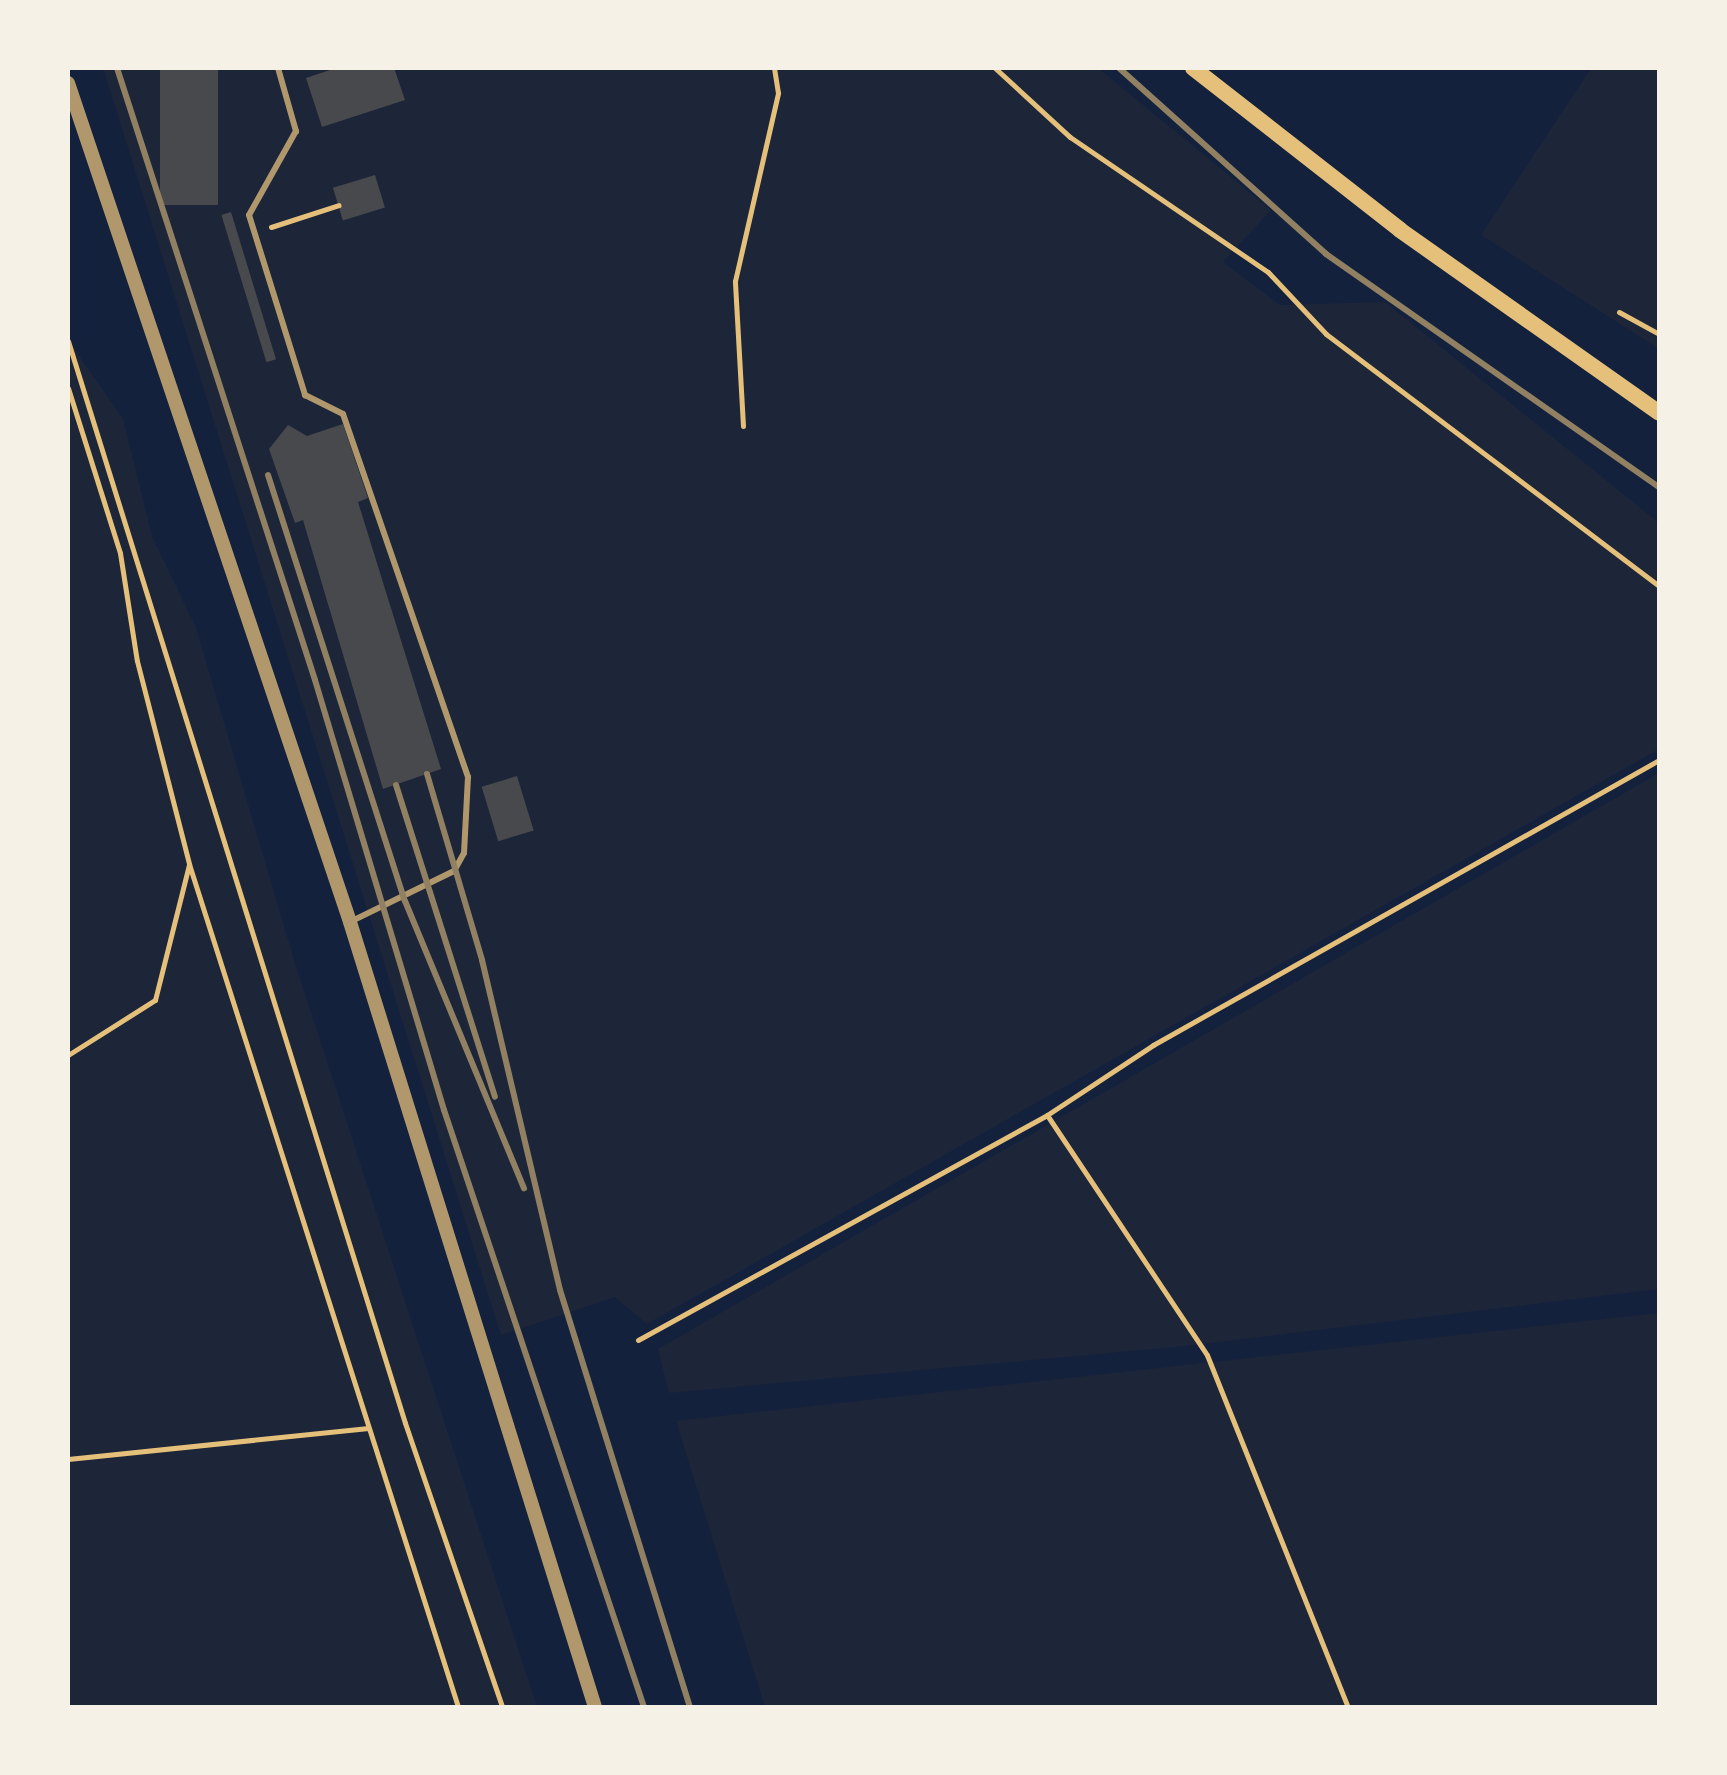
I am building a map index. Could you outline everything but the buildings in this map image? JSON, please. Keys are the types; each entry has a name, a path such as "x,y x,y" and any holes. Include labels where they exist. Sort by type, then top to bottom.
{"main road":[{"path":"1193,68 1400,230 1659,413"}],"street":[{"path":"68,83 350,922 595,1707"}],"lane":[{"path":"278,68 296,131 249,215 305,395 343,414 468,777 464,853 454,871 350,922"}],"path":[{"path":"743,426 735,281 778,93 774,68"},
{"path":"995,68 1070,137 1268,272 1326,334 1659,586"},
{"path":"254,232 339,205"},
{"path":"1619,312 1659,334"},
{"path":"68,341 400,1409 502,1707"},
{"path":"68,388 120,553 137,661 189,864 458,1707"},
{"path":"638,1340 1047,1115 1153,1045 1659,760"},
{"path":"68,1055 155,1000 189,864"},
{"path":"1047,1115 1207,1355 1348,1707"},
{"path":"68,1459 368,1428"}],"shaded area":[{"path":"103,68 1098,68 1271,210 1223,262 1280,305 1385,302 1659,523 1659,749 647,1324 615,1297 501,1335"},
{"path":"1591,68 1659,68 1659,349 1481,235"},
{"path":"68,340 123,419 152,536 196,628 294,960 537,1707 68,1707"},
{"path":"1659,773 1659,1289 1185,1346 669,1393 658,1349"},
{"path":"1659,1313 1659,1707 765,1707 676,1421"}],"railway":[{"path":"117,68 315,680 444,1110 644,1707"},
{"path":"1119,68 1326,254 1659,487"},
{"path":"268,475 405,901 524,1188"},
{"path":"427,774 482,960 560,1290 690,1707"},
{"path":"396,785 495,1097"}]}
